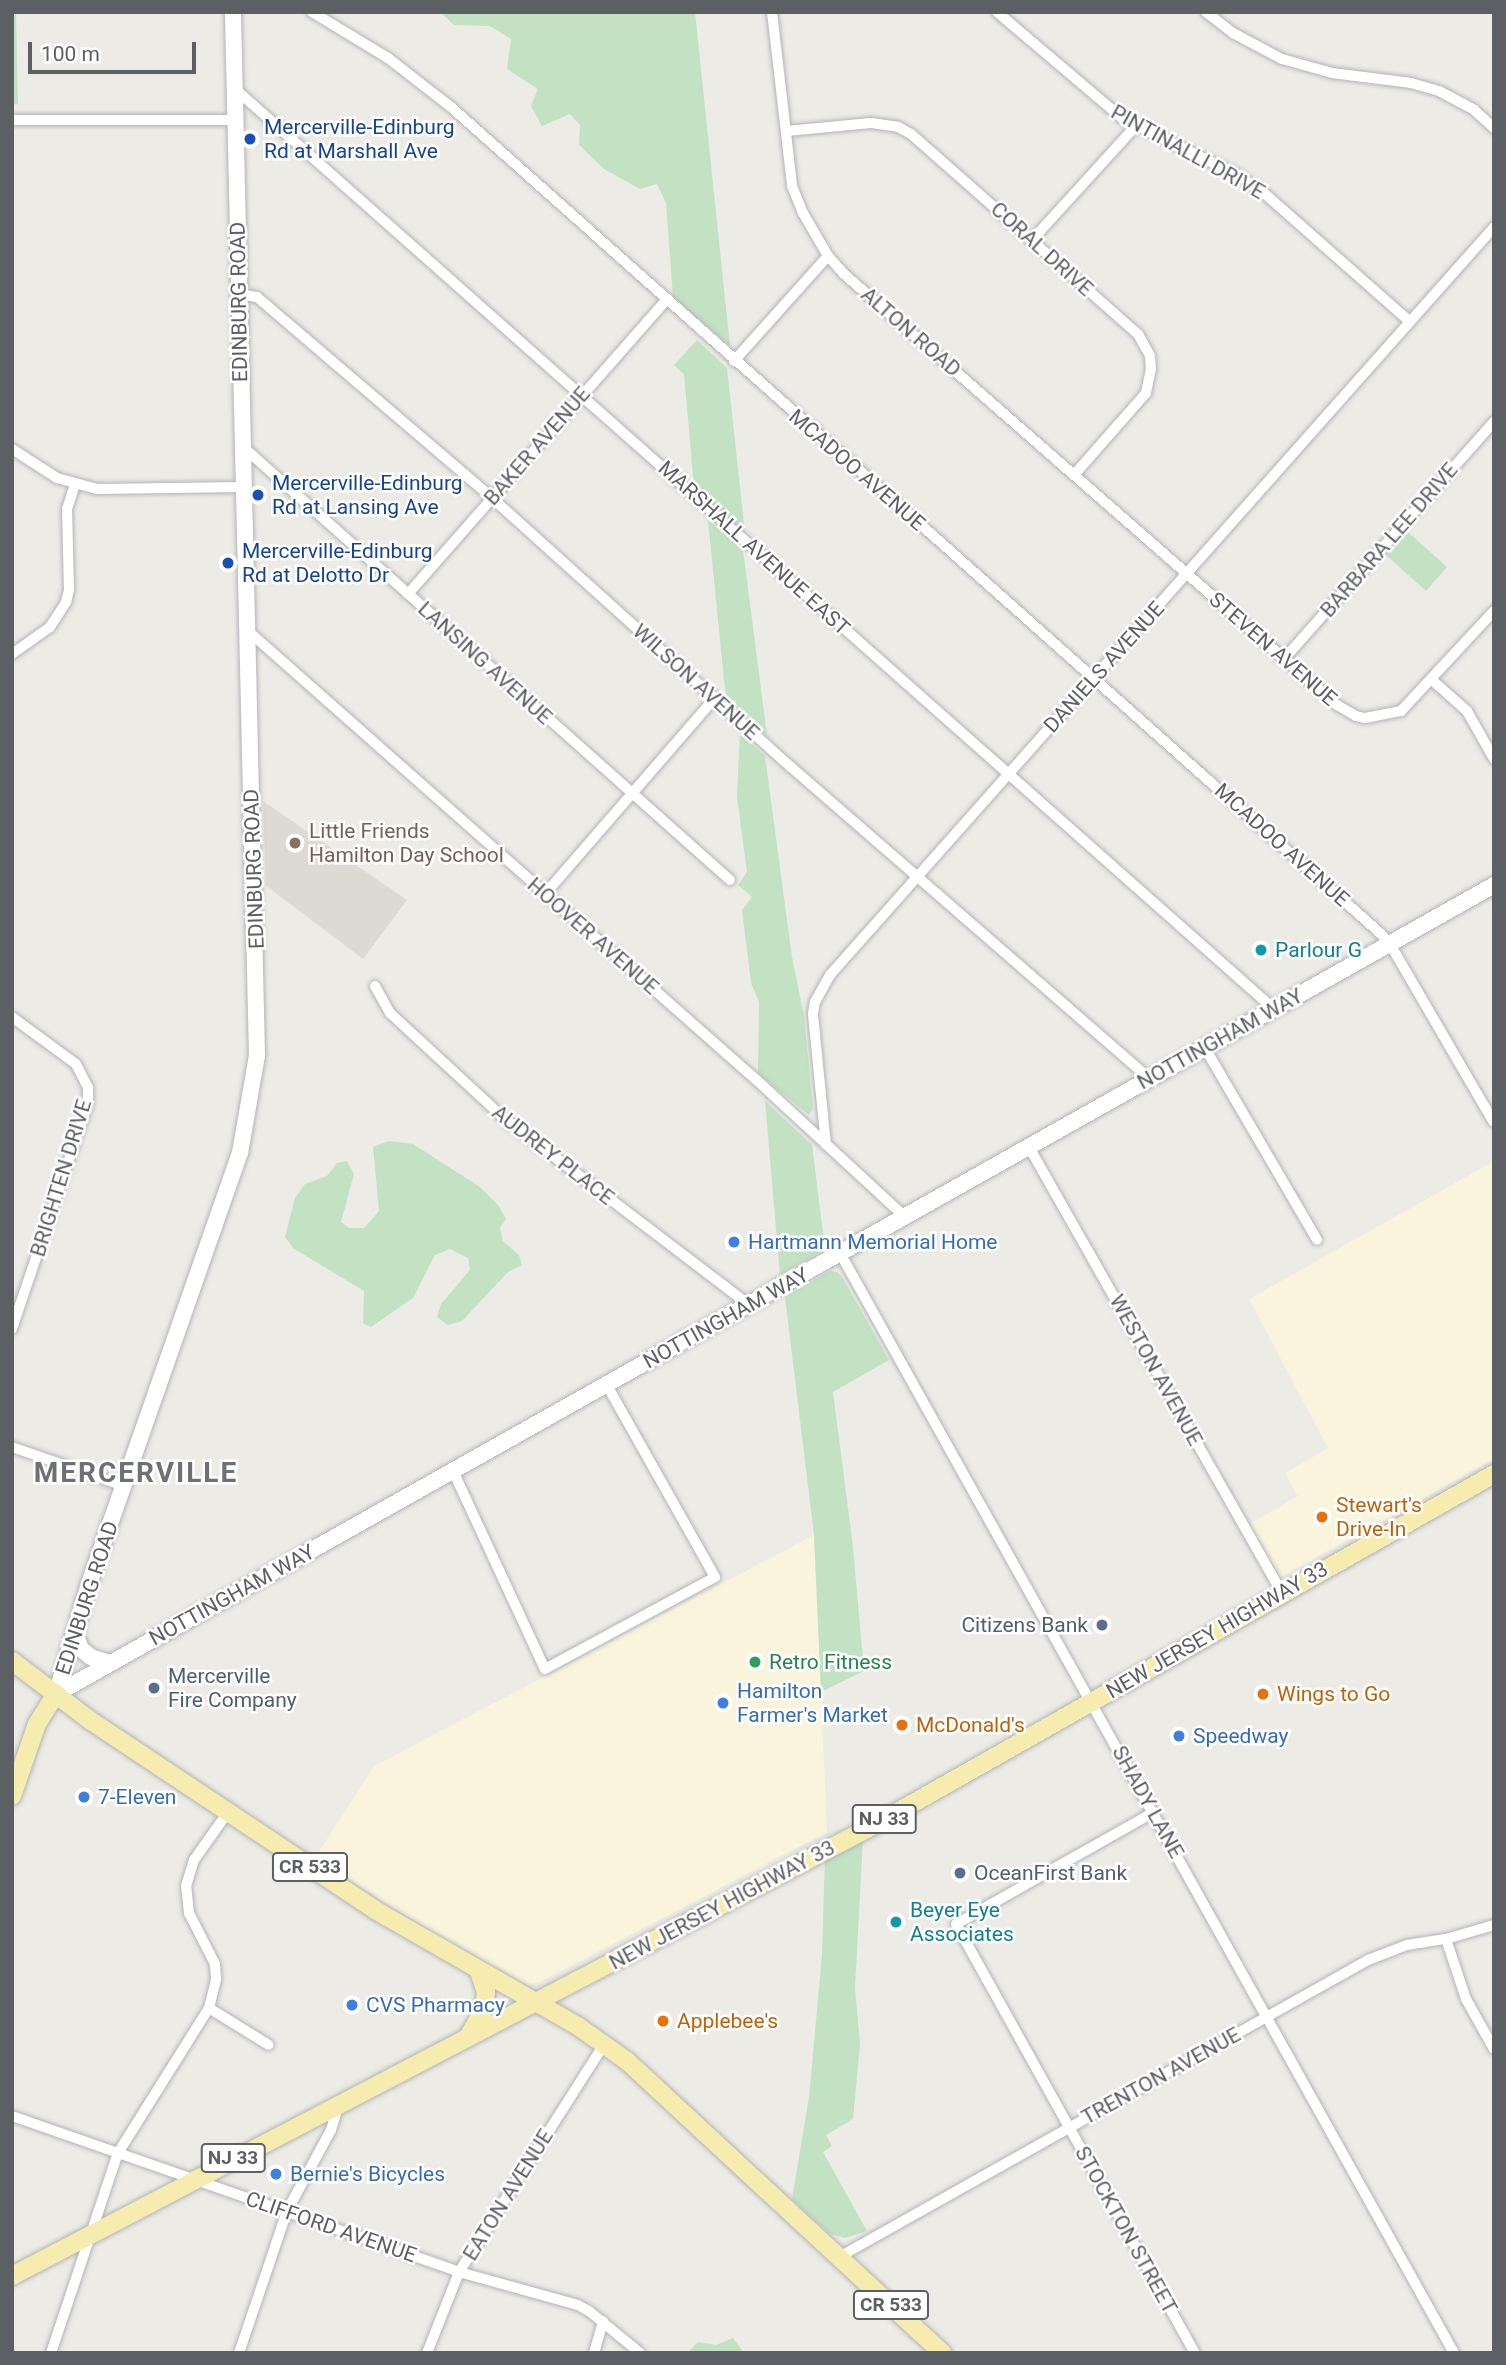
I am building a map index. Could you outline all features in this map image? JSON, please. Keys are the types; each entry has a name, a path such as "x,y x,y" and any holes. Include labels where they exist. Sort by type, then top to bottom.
{"main road":[{"name":"EDINBURG ROAD","path":"56,1694 124,1486 240,1153 254,1090 259,1022 238,294 233,12"},
{"name":"NOTTINGHAM WAY","path":"12,1796 37,1724 56,1694 1494,886"},
{"name":"NEW JERSEY HIGHWAY 33","path":"12,2276 872,1826 1494,1474"},
{"path":"75,1632 81,1649 91,1657 110,1663"},
{"name":"CR 533","path":"12,1661 91,1721 375,1910 604,2044 657,2086 942,2353"},
{"path":"468,2037 484,2009 486,1992 478,1969"}],"street":[{"name":"MCADOO AVENUE","path":"312,12 421,82 1390,944 1493,1121"},
{"name":"ALTON ROAD","path":"772,12 792,186 803,213 828,256 854,283 1186,574"},
{"name":"PINTINALLI DRIVE","path":"997,12 1091,95 1135,127 1238,175 1264,193 1409,321"},
{"path":"1206,12 1233,33 1282,59 1332,73 1411,83 1439,91 1474,110 1494,128"},
{"name":"MARSHALL AVENUE EAST","path":"234,88 1274,1009"},
{"path":"12,120 235,120"},
{"name":"CORAL DRIVE","path":"787,131 871,123 898,127 923,143 1138,334 1150,356 1151,369 1146,393 1074,475"},
{"path":"1032,240 1135,127"},
{"name":"DANIELS AVENUE","path":"826,1145 813,1014 815,1002 830,975 1494,227"},
{"path":"734,361 828,256"},
{"name":"WILSON AVENUE","path":"238,294 257,297 492,498 714,699 1150,1079"},
{"name":"BAKER AVENUE","path":"408,594 667,299"},
{"name":"BARBARA LEE DRIVE","path":"1284,659 1494,422"},
{"name":"LANSING AVENUE","path":"242,446 730,880"},
{"path":"12,449 37,468 75,485 120,491 243,486"},
{"path":"12,654 50,626 66,602 69,590 67,509 75,485"},
{"name":"STEVEN AVENUE","path":"1186,574 1344,711 1365,718 1401,710 1494,611"},
{"name":"HOOVER AVENUE","path":"247,630 905,1217"},
{"path":"1432,680 1467,711 1494,759"},
{"path":"545,894 714,699"},
{"name":"AUDREY PLACE","path":"375,986 390,1013 505,1119 748,1305"},
{"name":"BRIGHTEN DRIVE","path":"12,1017 76,1065 88,1088 88,1103 12,1329"},
{"path":"1205,1048 1317,1240"},
{"name":"WESTON AVENUE","path":"1030,1147 1282,1593"},
{"name":"SHADY LANE","path":"840,1254 1454,2353"},
{"path":"453,1471 545,1669 715,1577 607,1385"},
{"path":"12,1447 124,1486"},
{"path":"51,2353 118,2153 209,2008 216,1979 215,1964 188,1913 186,1886 194,1860 228,1812"},
{"name":"STOCKTON STREET","path":"1154,1812 956,1924 1195,2353"},
{"name":"TRENTON AVENUE","path":"839,2257 1368,1960 1407,1945 1446,1939 1494,1925"},
{"path":"1446,1939 1466,1999 1494,2049"},
{"path":"209,2008 269,2045"},
{"name":"EATON AVENUE","path":"427,2353 459,2272 604,2044"},
{"path":"239,2353 287,2211 331,2130 340,2104"},
{"name":"CLIFFORD AVENUE","path":"12,2116 459,2272 578,2305 603,2321 640,2353"},
{"path":"594,2353 603,2321"}],"shaded area":[{"name":"Little Friends Hamilton Day School","path":"263,801 407,900 363,959 266,886"},
{"path":"1494,1161 1494,1459 1279,1578 1248,1525 1298,1496 1285,1473 1328,1448 1249,1299"},
{"path":"814,1535 827,1832 540,1982 528,1985 441,1938 315,1858 374,1766"}],"green space":[{"path":"12,12 16,12 18,104 12,104"},
{"path":"440,12 695,12 730,346 673,297 666,203 657,184 640,189 604,169 579,145 580,125 570,114 542,126 531,106 538,89 507,69 511,39 490,26 454,25"},
{"path":"697,340 727,368 745,533 694,487 684,374 674,365"},
{"path":"708,520 743,550 767,735 726,700"},
{"path":"1407,531 1447,567 1426,591 1386,555"},
{"path":"740,733 765,756 792,957 804,1016 813,1109 809,1115 758,1073 759,1002 751,983 742,910 752,897 738,885 747,872 737,797"},
{"path":"765,1101 812,1145 825,1249 780,1275"},
{"path":"389,1141 413,1144 480,1187 498,1205 506,1219 500,1228 503,1241 519,1255 522,1265 508,1272 462,1321 448,1325 437,1317 441,1304 470,1270 468,1258 450,1249 435,1255 413,1298 371,1327 363,1323 364,1291 293,1248 285,1237 295,1198 305,1184 327,1176 337,1163 347,1161 354,1174 341,1222 349,1228 364,1228 379,1211 373,1147"},
{"path":"830,1271 837,1272 842,1277 889,1360 833,1392 853,1547 864,1671 821,1692 814,1535 785,1297"},
{"path":"863,1838 855,1988 860,2044 853,2119 826,2135 832,2146 823,2152 867,2231 845,2238 830,2234 792,2199 809,2097 822,1955 825,1857"},
{"path":"733,2338 744,2353 687,2353 698,2342 716,2345"}],"place":[{"name":"Mercerville-Edinburg Rd at Marshall Ave","path":"250,139"},
{"name":"Mercerville-Edinburg Rd at Lansing Ave","path":"258,495"},
{"name":"Mercerville-Edinburg Rd at Delotto Dr","path":"228,563"},
{"name":"Little Friends Hamilton Day School","path":"295,843"},
{"name":"Parlour G","path":"1261,950"},
{"name":"Hartmann Memorial Home","path":"734,1242"},
{"name":"Stewart's Drive-In","path":"1322,1517"},
{"name":"Citizens Bank","path":"1102,1625"},
{"name":"Retro Fitness","path":"755,1662"},
{"name":"Mercerville Fire Company","path":"154,1688"},
{"name":"Wings to Go","path":"1263,1694"},
{"name":"Hamilton Farmer's Market","path":"723,1703"},
{"name":"McDonald's","path":"902,1725"},
{"name":"Speedway","path":"1179,1736"},
{"name":"7-Eleven","path":"84,1797"},
{"name":"OceanFirst Bank","path":"960,1873"},
{"name":"Beyer Eye Associates","path":"896,1922"},
{"name":"CVS Pharmacy","path":"352,2005"},
{"name":"Applebee's","path":"663,2021"},
{"name":"Bernie's Bicycles","path":"276,2174"}],"district":[{"name":"MERCERVILLE","path":"136,1473"}]}
